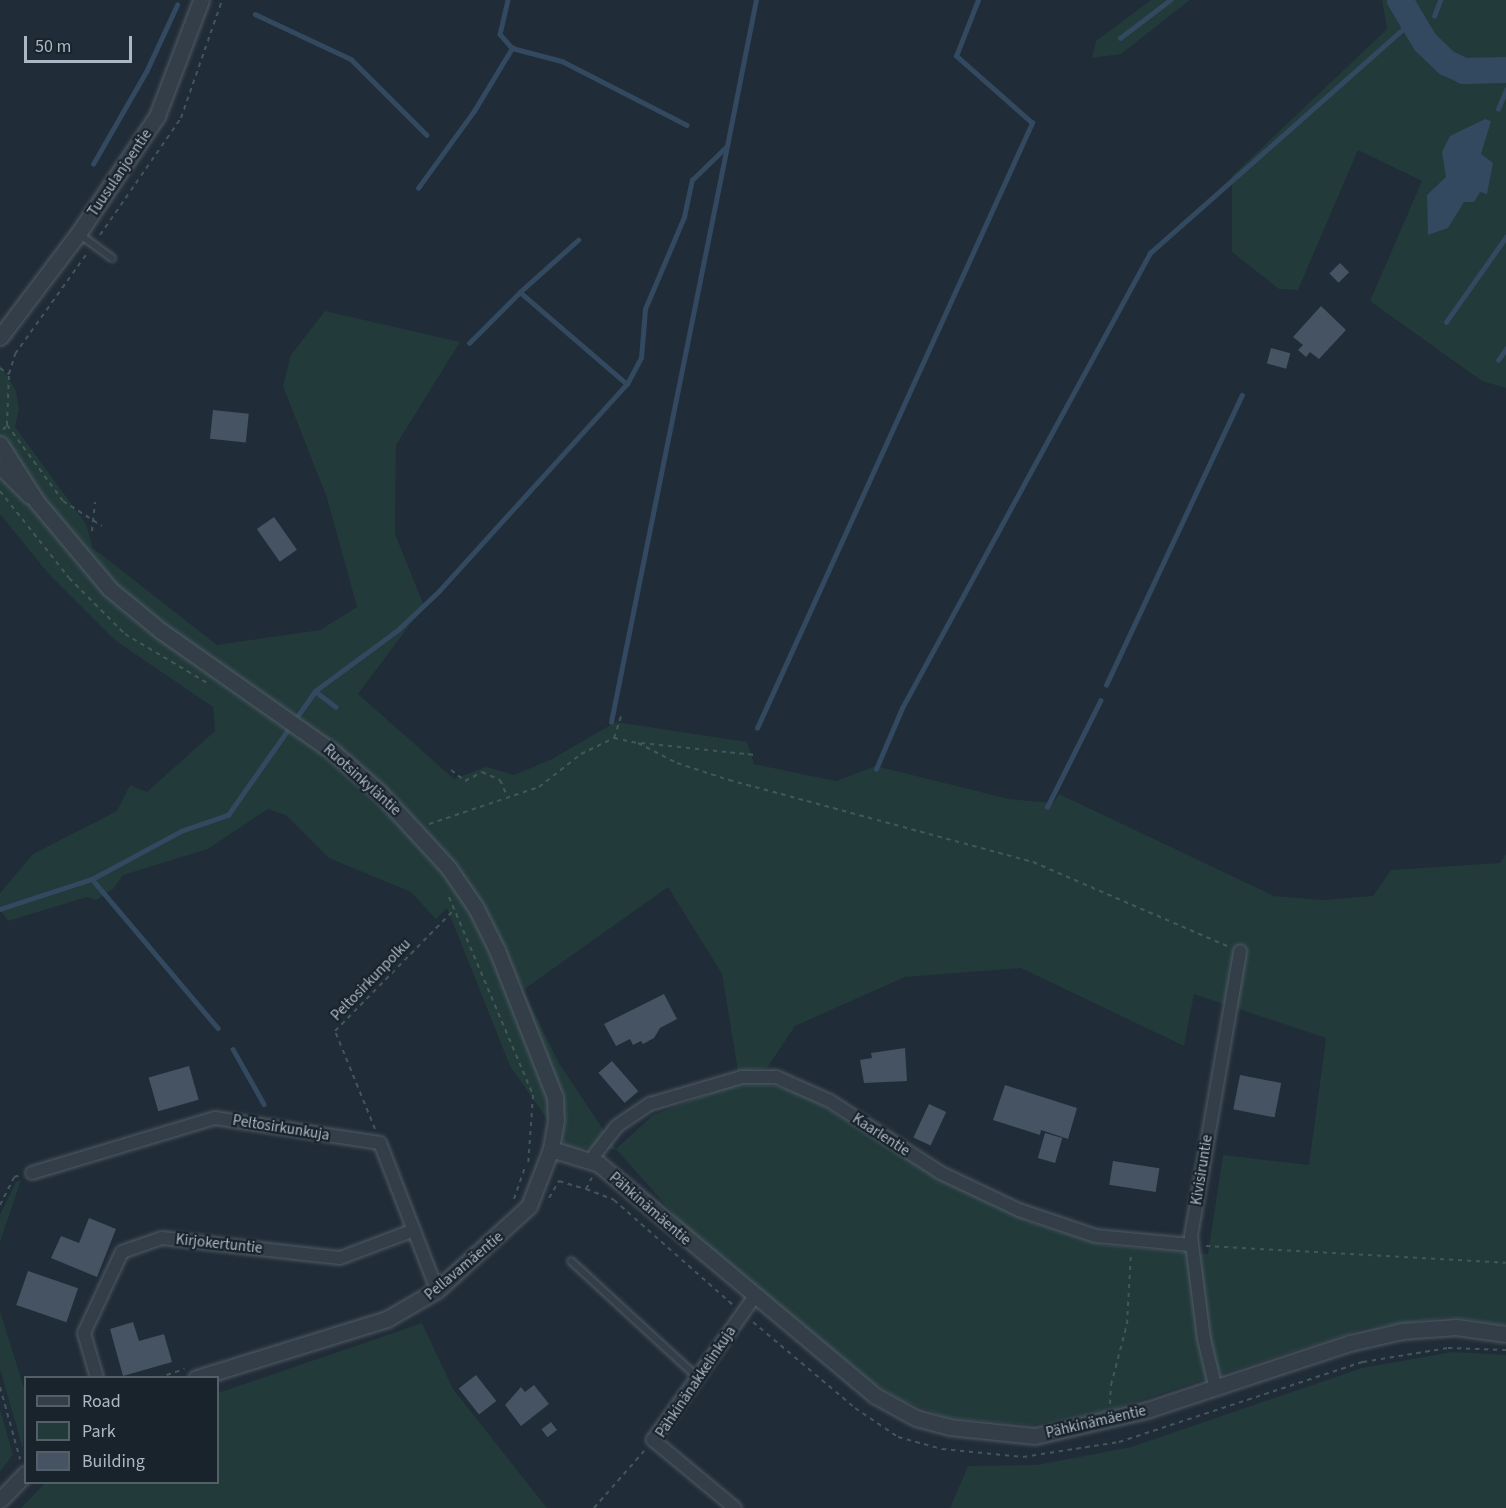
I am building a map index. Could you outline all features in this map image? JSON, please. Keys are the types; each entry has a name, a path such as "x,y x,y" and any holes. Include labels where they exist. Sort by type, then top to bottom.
{"street":[{"name":"Tuusulanjoentie","path":"0,350 4,333 78,234 157,116 201,0"},
{"name":"Ruotsinkyläntie","path":"0,444 37,502"},
{"name":"Ruotsinkyläntie","path":"0,466 37,502 110,589 161,631 282,713 333,752 416,830 476,908 497,950 555,1097 556,1120 551,1149"},
{"name":"Kivisiruntie","path":"1216,1389 1204,1339 1191,1245 1240,951"},
{"name":"Kaarlentie","path":"590,1161 617,1126 650,1104 742,1077 776,1077 830,1101 975,1191 1051,1223 1131,1241 1191,1245"},
{"name":"Peltosirkunkuja","path":"32,1173 215,1118 380,1143"},
{"path":"380,1143 437,1290"},
{"name":"Pähkinämäentie","path":"551,1149 599,1164 874,1395 916,1418 949,1427 1035,1436 1113,1419 1216,1389 1350,1343 1402,1331 1456,1327 1506,1334"},
{"name":"Pellavamäentie","path":"191,1373 387,1319 437,1290 529,1206 544,1173 551,1149"},
{"name":"Kirjokertuntie","path":"97,1376 84,1333 122,1252 162,1238 340,1258 414,1230"},
{"name":"Pähkinänakkelinkuja","path":"735,1508 653,1440 755,1296"},
{"path":"0,1500 24,1475"}],"lane":[{"path":"78,234 112,258"},
{"path":"571,1261 698,1377"}],"path":[{"path":"102,526 93,518 63,501 7,425 9,374 15,354 181,118 222,0"},
{"path":"0,368 9,374"},
{"path":"0,433 7,425"},
{"path":"0,491 69,578 125,634 212,686"},
{"path":"92,531 95,502"},
{"path":"614,738 622,714"},
{"path":"416,830 447,815 538,787 581,754 614,738 638,743 755,755"},
{"path":"638,743 677,764 729,780 1033,862 1240,951"},
{"path":"451,770 465,780 482,772 500,780 507,796"},
{"path":"444,888 456,908 533,1095 526,1165 510,1210"},
{"name":"Peltosirkunpolku","path":"380,1143 335,1031 456,908"},
{"path":"526,1165 560,1181"},
{"path":"0,1205 14,1177 32,1173"},
{"path":"1113,1419 1111,1385 1127,1324 1131,1241"},
{"path":"1191,1245 1506,1263"},
{"path":"1119,1442 1363,1362 1448,1348 1506,1350"},
{"path":"166,1376 191,1373"},
{"path":"0,1387 24,1471"},
{"path":"594,1508 653,1440"}],"green space":[{"path":"1151,0 1190,0 1121,54 1092,58 1096,41"},
{"path":"1382,0 1506,0 1506,388 1482,381 1370,301 1422,181 1358,150 1298,290 1279,289 1232,252 1232,176 1387,29"},
{"path":"325,311 460,342 396,445 395,534 424,606 358,694 454,779 486,767 514,775 550,760 616,722 747,742 754,764 836,781 876,766 1009,799 1053,803 1059,794 1274,896 1322,900 1373,896 1391,870 1500,863 1506,854 1506,1325 1449,1317 1366,1328 1103,1412 1032,1425 948,1418 901,1400 871,1381 687,1229 616,1149 586,1148 573,1156 510,1066 447,908 436,919 411,892 329,858 286,815 268,809 208,849 123,875 113,889 96,900 87,897 8,921 0,910 0,893 33,854 117,811 130,785 147,792 215,731 213,707 116,641 47,572 0,514 0,364 16,391 19,409 15,427 86,524 93,548 217,645 320,630 357,607 327,498 283,386 291,355","holes":["668,887 722,974 738,1071 767,1068 795,1026 905,977 1021,968 1184,1046 1194,994 1326,1038 1309,1165 1223,1155 1208,1254 1103,1245 1033,1223 931,1174 807,1096 762,1082 734,1085 653,1115 616,1149 559,1063 523,990"]},
{"path":"21,1180 0,1242 0,1215 16,1182"},
{"path":"0,1311 24,1388 23,1449 0,1369"},
{"path":"422,1323 453,1389 547,1508 21,1508 44,1484 219,1484 219,1393"},
{"path":"1452,1352 1506,1355 1506,1508 950,1508 968,1466 1037,1465 1131,1447 1362,1368"},
{"path":"0,1410 13,1455 0,1471"}],"water":[{"path":"1485,119 1491,121 1481,154 1493,163 1487,194 1480,192 1474,202 1464,202 1448,228 1428,235 1427,195 1446,177 1442,152 1450,136"}],"building":[{"path":"1340,263 1349,272 1339,283 1329,274"},
{"path":"1321,306 1346,330 1319,359 1310,352 1306,357 1298,350 1303,345 1293,337"},
{"path":"1271,348 1290,353 1286,369 1267,363"},
{"path":"213,410 249,414 246,443 210,439"},
{"path":"274,517 297,550 280,562 257,529"},
{"path":"664,994 677,1019 660,1028 654,1038 643,1044 641,1041 633,1045 630,1039 616,1046 604,1024"},
{"path":"905,1048 907,1081 864,1083 860,1060 872,1058 871,1053"},
{"path":"612,1061 638,1091 625,1103 598,1073"},
{"path":"189,1066 199,1100 158,1111 149,1078"},
{"path":"1240,1075 1281,1083 1275,1117 1233,1109"},
{"path":"1005,1085 1077,1108 1068,1139 1041,1130 1040,1135 993,1120"},
{"path":"929,1104 946,1112 931,1146 913,1138"},
{"path":"1045,1133 1062,1138 1055,1163 1038,1158"},
{"path":"1113,1161 1159,1168 1156,1192 1109,1185"},
{"path":"89,1218 116,1229 97,1277 51,1258 61,1236 79,1243"},
{"path":"28,1271 78,1288 66,1322 16,1305"},
{"path":"133,1322 139,1341 164,1334 172,1362 123,1376 110,1329"},
{"path":"476,1375 496,1401 479,1415 459,1389"},
{"path":"534,1385 549,1404 521,1426 505,1405 521,1387 525,1392"},
{"path":"551,1422 557,1430 547,1437 541,1429"}],"waterway":[{"path":"508,0 500,34 512,48 562,61 687,125"},
{"path":"0,909 92,879 181,831 228,815 315,691 399,629 439,591 627,384 641,358 645,309 684,217 692,180 727,146 756,0"},
{"path":"757,728 1032,123 956,56 978,0"},
{"path":"1120,38 1170,0"},
{"path":"1400,0 1425,42 1447,63 1464,71 1506,70"},
{"path":"1434,16 1440,0"},
{"path":"93,164 146,72 177,5"},
{"path":"255,14 351,59 427,135"},
{"path":"876,769 902,708 1150,253 1412,21"},
{"path":"418,188 474,111 512,48"},
{"path":"1498,109 1506,90"},
{"path":"611,722 727,146"},
{"path":"1446,322 1506,237"},
{"path":"520,292 578,240"},
{"path":"469,343 520,292 627,384"},
{"path":"1498,360 1506,349"},
{"path":"1106,685 1242,395"},
{"path":"315,691 336,707"},
{"path":"1047,807 1100,701"},
{"path":"92,879 218,1028"},
{"path":"233,1049 264,1104"}]}
